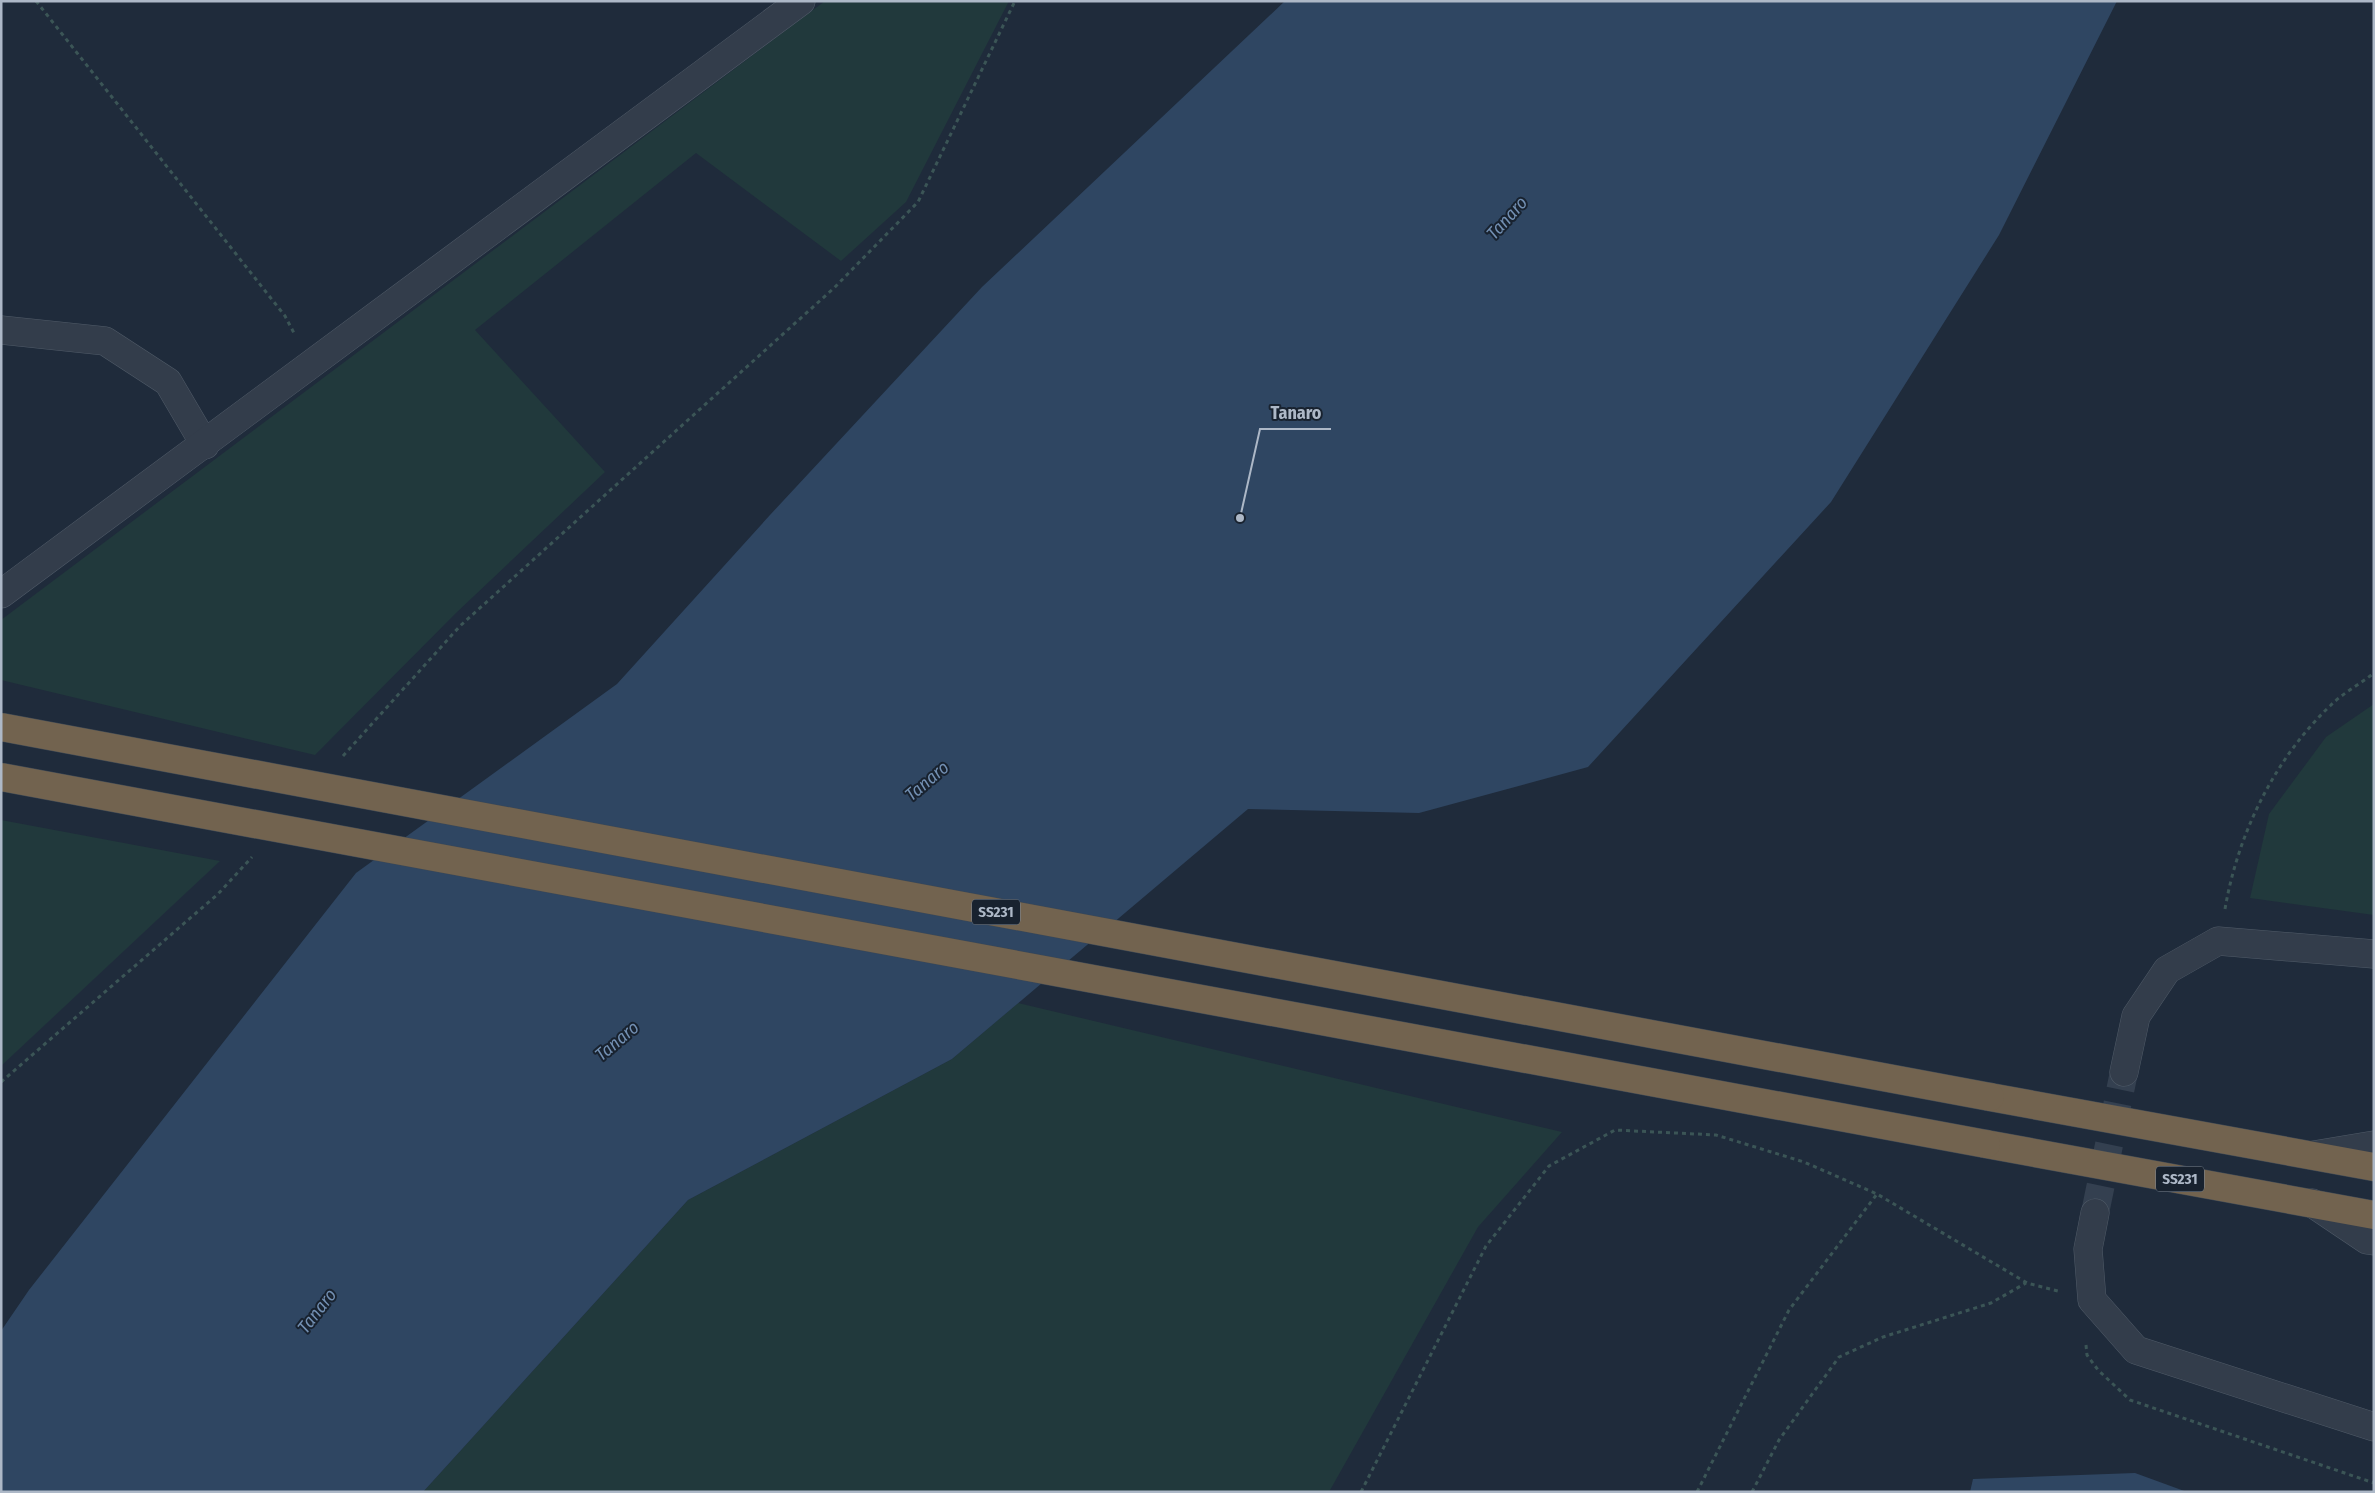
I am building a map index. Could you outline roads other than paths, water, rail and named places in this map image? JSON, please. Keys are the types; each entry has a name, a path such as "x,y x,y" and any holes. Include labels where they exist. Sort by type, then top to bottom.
{"highway":[{"name":"SS231","path":"1,727 2374,1167"},
{"name":"SS231","path":"1,777 2374,1215"}],"street":[{"path":"1,594 312,366 802,1"},
{"path":"1,330 105,341 168,382 205,445"},
{"path":"2124,1072 2136,1016 2167,970 2218,942 2374,954"},
{"path":"2312,1155 2374,1145"},
{"path":"2312,1203 2367,1240 2374,1241"},
{"path":"2095,1214 2088,1249 2092,1300 2136,1350 2374,1427"}],"water":[{"path":"1285,1 2117,1 1999,235 1831,502 1588,767 1419,813 1248,809 952,1059 688,1200 423,1492 1,1492 1,1331 29,1290 356,873 617,684 770,515 982,287"},
{"path":"2135,1473 2187,1492 1970,1492 1973,1479"}],"tunnel":[{"path":"2095,1213 2124,1072"}],"place":[{"name":"Tanaro","path":"1240,518"}]}
